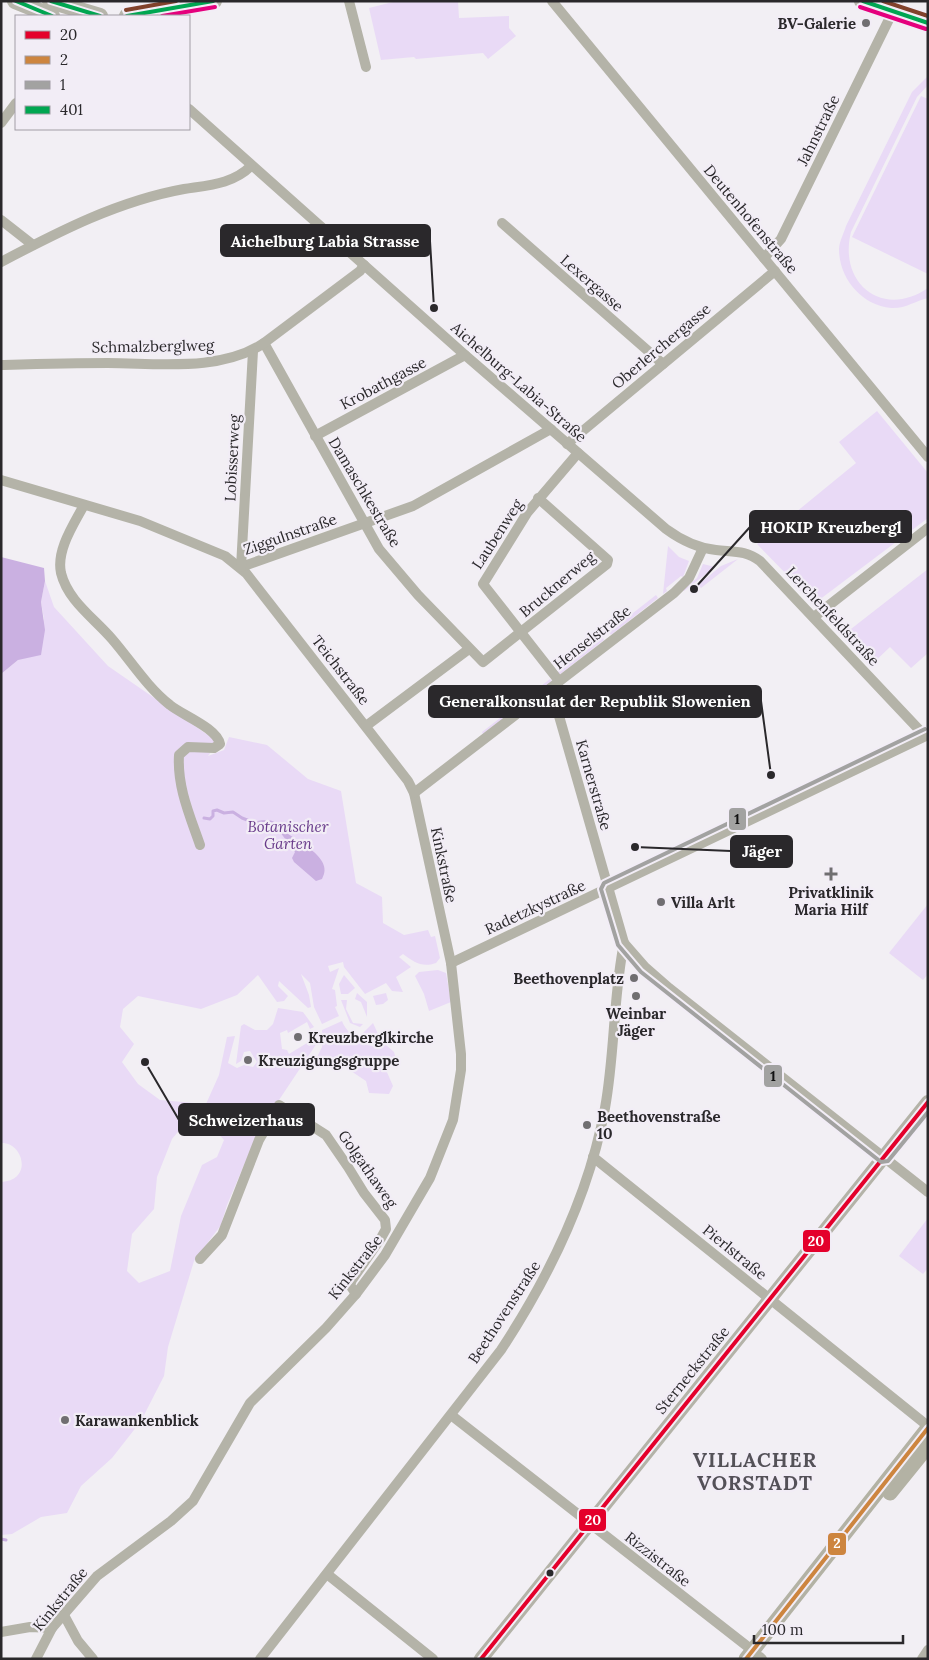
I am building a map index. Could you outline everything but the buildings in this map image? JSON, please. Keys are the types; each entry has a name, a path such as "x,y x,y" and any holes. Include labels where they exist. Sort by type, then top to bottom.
{"main road":[{"path":"15,1 50,15"},
{"path":"50,1 90,15"},
{"path":"133,15 214,1"},
{"path":"862,1 896,6 928,23"},
{"path":"756,1657 928,1427"},
{"path":"756,1657 928,1446"}],"street":[{"path":"349,1 361,57 366,67"},
{"name":"Deutenhofenstraße","path":"552,1 928,457"},
{"name":"Jahnstraße","path":"764,258 781,239 896,6"},
{"path":"1,123 15,104"},
{"name":"Aichelburg-Labia-Straße","path":"190,110 465,355 666,529 688,544 702,548"},
{"path":"1,262 117,206 160,194 232,181 251,166"},
{"path":"1,220 33,245"},
{"name":"Lexergasse","path":"502,223 663,364"},
{"name":"Schmalzberglweg","path":"1,365 49,363 194,363 234,358 253,351 360,271 364,265"},
{"name":"Oberlerchergasse","path":"567,444 775,271"},
{"name":"Damaschkestraße","path":"264,343 365,524 380,549 402,577 483,662 521,633"},
{"name":"Lobisserweg","path":"241,567 253,351"},
{"name":"Krobathgasse","path":"315,436 465,355"},
{"name":"Ziggulnstraße","path":"1,480 140,521 225,556 241,567 413,506 550,429"},
{"name":"Laubenweg","path":"555,685 521,633 483,584 538,498 578,453"},
{"name":"Brucknerweg","path":"521,633 607,564 608,560 538,498"},
{"path":"84,505 62,552 62,573 70,593 88,617 110,636 157,694 171,706 205,726 219,739 220,744 214,748 188,747 179,755 178,771 182,793 200,845"},
{"path":"814,617 928,528"},
{"name":"Lerchenfeldstraße","path":"702,548 746,552 755,557 926,735"},
{"name":"Henselstraße","path":"414,793 674,593 688,578 702,548"},
{"name":"Teichstraße","path":"241,567 366,726 408,781 414,793"},
{"path":"366,726 469,649"},
{"name":"Karnerstraße","path":"555,685 608,890"},
{"name":"Radetzkystraße","path":"451,963 608,890 926,735"},
{"name":"Kinkstraße","path":"36,1659 52,1628 97,1576 171,1521 193,1501 250,1402 326,1328 356,1294 385,1255 430,1178 453,1120 461,1062 451,963 414,793"},
{"name":"Beethovenstraße","path":"260,1659 452,1415 500,1350 554,1261 593,1157 608,1085 619,969 624,943 608,890"},
{"path":"624,943 645,967 669,988 928,1192"},
{"name":"Sterneckstraße","path":"481,1659 928,1102"},
{"name":"Golgathaweg","path":"200,1259 222,1235 252,1157 268,1122 279,1105 326,1135 364,1193 385,1220 386,1228 381,1238 350,1285 356,1294"},
{"name":"Pierlstraße","path":"593,1157 928,1427"},
{"name":"Rizzistraße","path":"452,1415 756,1657"},
{"path":"327,1574 433,1659"},
{"path":"64,1615 78,1641 93,1659"},
{"path":"1,1632 30,1627 52,1628"},
{"path":"922,1659 928,1650"}],"green space":[{"path":"397,1 458,1 459,18 509,16 509,28 516,36 488,59 483,53 381,60 369,8"},
{"path":"928,76 928,85 917,97 851,232 849,251 851,267 858,281 868,291 880,298 895,300 911,297 928,288 928,298 896,308 880,306 861,296 848,280 840,260 839,246 846,226 912,92"},
{"path":"921,96 928,99 928,274 852,237"},
{"path":"877,411 928,473 928,518 815,603 794,586 794,582 757,544 856,463 839,442"},
{"path":"668,546 679,557 689,561 683,577 681,576 666,588 667,591 663,594"},
{"path":"738,559 701,588 698,585 721,566"},
{"path":"703,564 715,567 684,591 697,578"},
{"path":"928,569 928,653 911,668 890,647 870,666 842,636"},
{"name":"Botanischer Garten","path":"45,581 54,607 108,666 218,742 208,756 224,750 229,737 267,745 308,779 341,791 356,883 382,897 383,923 404,935 428,930 431,937 435,936 440,958 436,963 426,965 415,962 403,954 399,957 411,967 396,977 403,992 392,991 386,983 365,994 344,967 343,962 328,966 330,972 339,968 332,989 335,990 337,1006 335,1007 339,1016 322,1024 314,1007 310,983 301,974 309,995 311,1007 308,1008 279,981 278,986 288,996 284,1001 277,1002 258,975 237,995 201,1009 138,996 123,1009 120,1027 134,1044 122,1062 138,1084 160,1100 206,1104 219,1075 227,1037 235,1036 228,1063 237,1068 244,1065 253,1067 257,1062 250,1051 244,1052 241,1061 236,1064 241,1026 244,1024 255,1030 267,1030 273,1024 278,1008 303,1012 314,1027 310,1029 307,1022 288,1033 287,1030 280,1033 282,1049 287,1050 289,1054 307,1043 309,1046 316,1042 313,1035 316,1034 317,1043 259,1130 227,1205 221,1225 194,1261 168,1347 164,1376 141,1421 112,1458 81,1486 67,1513 41,1517 12,1534 1,1535 1,1182 11,1180 18,1175 22,1162 20,1155 15,1149 9,1144 1,1143 1,674 18,660 44,619 41,602","holes":["192,1115 203,1117 224,1140 217,1157 202,1165 181,1216 170,1271 139,1283 127,1271 132,1234 154,1209 157,1177 172,1139"]},
{"path":"656,595 658,598 611,635 609,632"},
{"path":"603,638 604,640 559,675 557,672"},
{"path":"550,679 552,681 483,734 482,732"},
{"path":"928,904 928,974 923,980 889,953"},
{"path":"438,970 446,973 451,1002 429,1011 424,994 415,976 419,972"},
{"path":"344,975 355,988 348,994 341,994 339,984"},
{"path":"357,993 367,1002 367,1017 361,1002 355,999"},
{"path":"386,993 388,1000 383,1004 376,1005 373,996"},
{"path":"341,1000 347,1000 346,1009 353,1023 363,1024 360,1027 350,1023"},
{"path":"342,1021 349,1032 360,1041 373,1046 380,1047 386,1045 394,1052 396,1059 386,1070 393,1086 389,1094 369,1093 366,1081 339,1063 313,1065 322,1047 322,1030"},
{"path":"373,1023 379,1036 373,1040 363,1033"},
{"path":"928,1218 928,1268 923,1274 899,1256"}],"shaded area":[{"path":"1,557 44,568 45,581 41,602 45,630 41,655 18,660 1,674"},
{"path":"281,828 318,856 323,863 325,871 322,879 316,881 294,862 292,858 295,852 280,832"}],"waterway":[{"path":"204,818 210,819 213,816 213,811 217,810 224,813 233,812 255,823 271,822 280,829"},
{"path":"1,1539 6,1540"}],"transit line":[{"name":"401","path":"16,1 50,15"},
{"name":"401","path":"51,1 97,15"},
{"path":"126,10 176,1"},
{"name":"401","path":"133,15 213,1"},
{"name":"401","path":"863,1 928,23"},
{"path":"883,1 928,16"},
{"path":"168,15 215,7"},
{"path":"860,7 926,29"},
{"name":"1","path":"925,729 604,883 601,889 618,945 641,972 881,1162 888,1161 928,1112"},
{"name":"20","path":"481,1659 928,1102"},
{"name":"2","path":"746,1659 928,1428"}],"place":[{"name":"BV-Galerie","path":"866,23"},
{"name":"Aichelburg Labia Strasse","path":"434,308"},
{"name":"HOKIP Kreuzbergl","path":"694,589"},
{"name":"Generalkonsulat der Republik Slowenien","path":"771,775"},
{"name":"Jäger","path":"635,847"},
{"name":"Privatklinik Maria Hilf","path":"831,874"},
{"name":"Villa Arlt","path":"661,902"},
{"name":"Beethovenplatz","path":"634,978"},
{"name":"Weinbar Jäger","path":"636,996"},
{"name":"Kreuzberglkirche","path":"298,1037"},
{"name":"Kreuzigungsgruppe","path":"248,1060"},
{"name":"Schweizerhaus","path":"145,1062"},
{"name":"Beethovenstraße 10","path":"587,1125"},
{"name":"Karawankenblick","path":"65,1420"}],"district":[{"name":"VILLACHER VORSTADT","path":"755,1470"}]}
